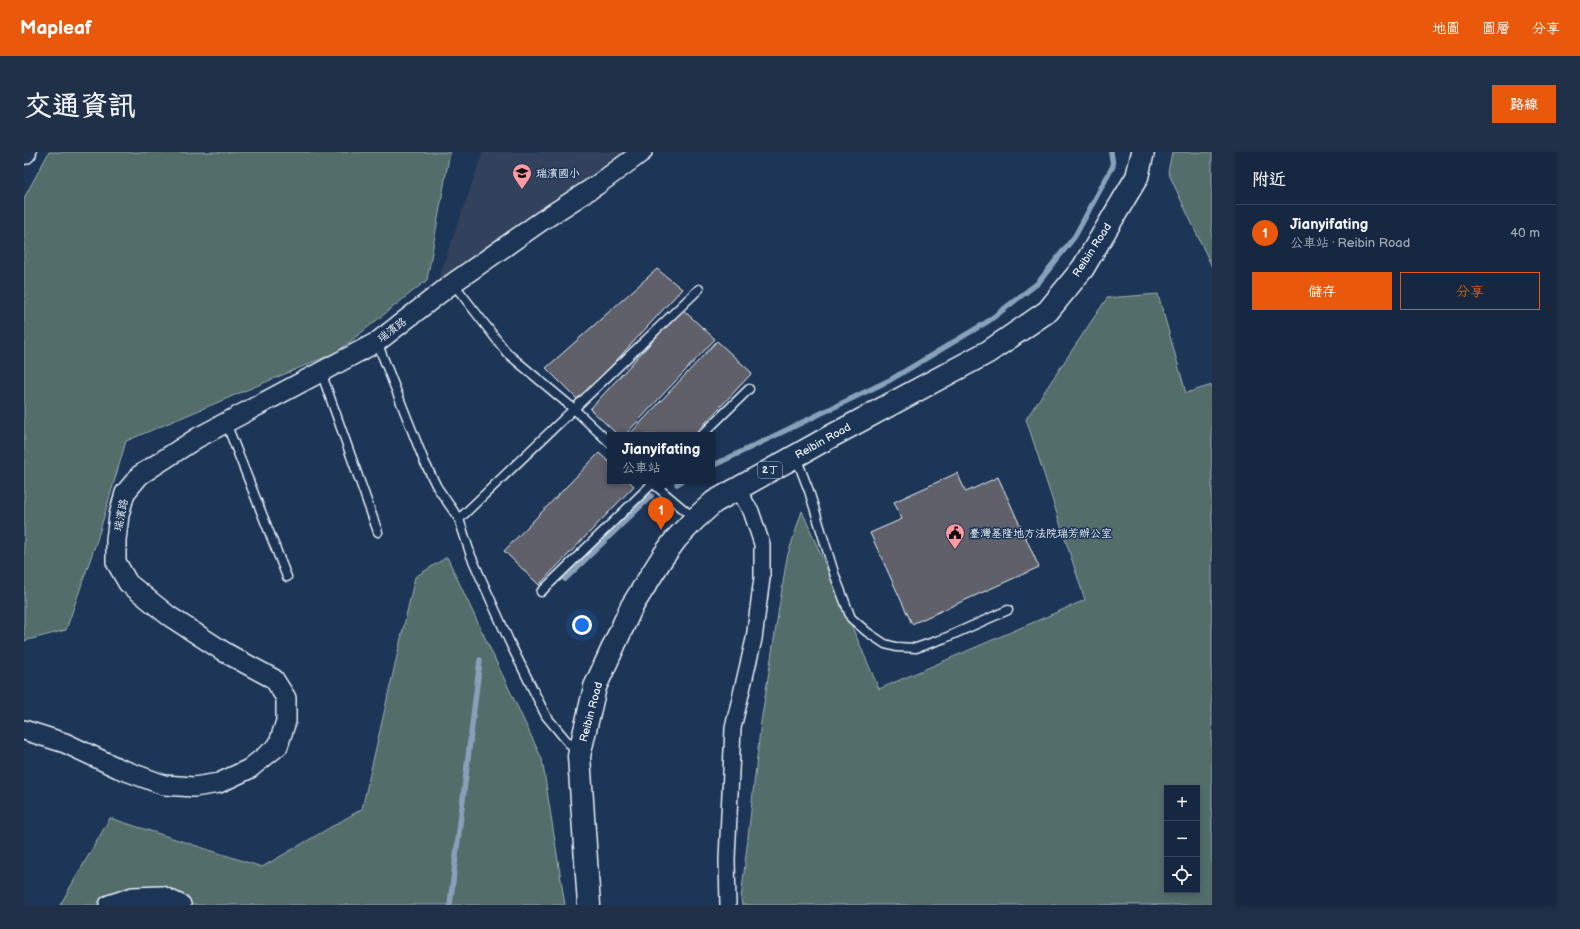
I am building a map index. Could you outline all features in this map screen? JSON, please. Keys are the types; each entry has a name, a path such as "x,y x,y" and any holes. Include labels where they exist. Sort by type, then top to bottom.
{"main road":[{"name":"Reibin Road","path":"589,905 579,756 595,687 632,606 662,558 676,539 714,502 737,488 988,352 1048,311 1087,261 1137,177 1143,152"}],"street":[{"name":"瑞濱路","path":"24,730 65,743 118,768 164,784 194,787 219,783 249,769 278,746 286,721 286,698 274,679 226,653 169,616 128,583 116,562 116,540 119,515 125,493 140,476 197,438 377,342 453,283 540,222 597,185 642,152"},
{"path":"728,905 727,859 733,728 754,639 762,578 762,544 751,511 737,488"},
{"path":"109,905 133,897 162,896 181,905"}],"lane":[{"path":"453,283 507,353 574,409 607,440"},
{"path":"459,519 699,289"},
{"path":"377,342 424,461 437,487 459,519 471,556 510,643 546,716 579,756"},
{"path":"321,372 378,532"},
{"path":"705,432 749,389"},
{"path":"226,423 287,577"},
{"path":"796,456 809,491 835,576 851,618 867,632 885,644 896,647 916,648 945,638 1008,610"},
{"path":"541,592 651,484"},
{"path":"655,484 695,519"}],"shaded area":[{"name":"瑞濱國小","path":"483,152 626,152 435,289"}],"green space":[{"path":"49,152 450,152 427,280 337,352 126,441 98,537 66,630 24,641 24,198"},
{"path":"1172,152 1212,152 1212,267 1168,172"},
{"path":"1158,294 1186,393 1212,385 1212,905 742,905 741,899 761,722 787,557 802,511 879,689 1085,600 1026,419 1107,298"},
{"path":"447,557 542,759 565,905 60,905 110,818 262,867 362,809 415,577"}],"building":[{"path":"657,269 682,289 579,401 546,368"},
{"path":"682,309 715,339 628,432 615,432 590,409"},
{"path":"717,341 752,373 697,432 632,432"},
{"path":"599,453 607,460 607,484 632,484 634,486 539,585 504,551"},
{"name":"臺灣基隆地方法院瑞芳辦公室","path":"957,473 966,492 998,477 1039,567 912,624 870,533 902,519 894,502"}],"waterway":[{"path":"715,465 890,380 987,322 1038,283 1075,236 1113,166 1111,152"},
{"path":"565,579 651,496"},
{"path":"450,905 480,660"}],"place":[{"name":"瑞濱國小","path":"522,190"},
{"name":"Jianyifating","path":"661,530"},
{"name":"臺灣基隆地方法院瑞芳辦公室","path":"955,550"}]}
